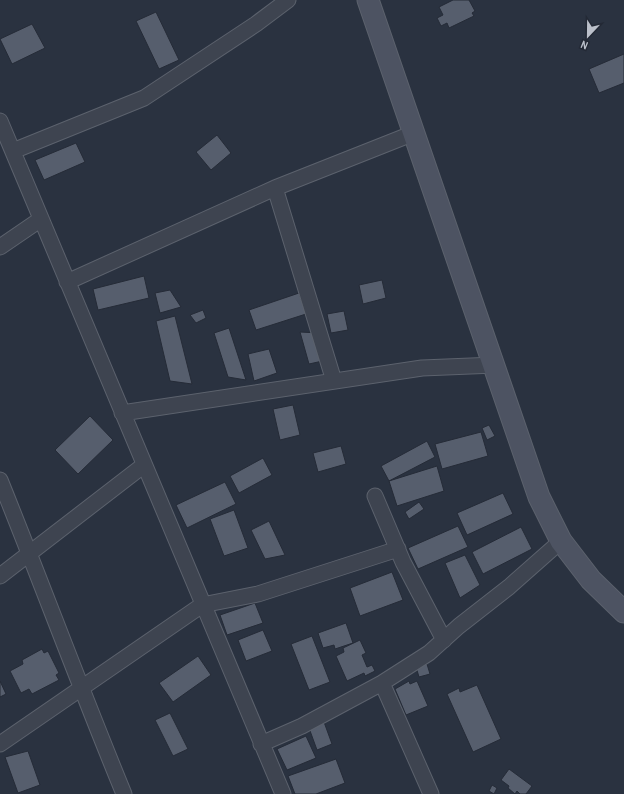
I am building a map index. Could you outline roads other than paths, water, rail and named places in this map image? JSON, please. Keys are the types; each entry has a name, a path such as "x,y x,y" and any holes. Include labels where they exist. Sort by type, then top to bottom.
{"street":[{"path":"13,151 144,98 256,24 288,0"},
{"path":"368,0 495,365 539,497 561,541 591,580 624,612"},
{"path":"0,121 202,605 283,794"},
{"path":"67,282 275,188 414,133"},
{"path":"275,188 334,381"},
{"path":"0,247 41,219"},
{"path":"122,413 422,368 495,365"},
{"path":"0,576 29,552 144,465"},
{"path":"0,480 29,552 80,688 124,794"},
{"path":"375,496 398,549 444,640"},
{"path":"261,744 302,726 382,683 429,653 509,587 561,541"},
{"path":"0,744 202,605 258,594 398,549"},
{"path":"382,683 431,794"}]}
